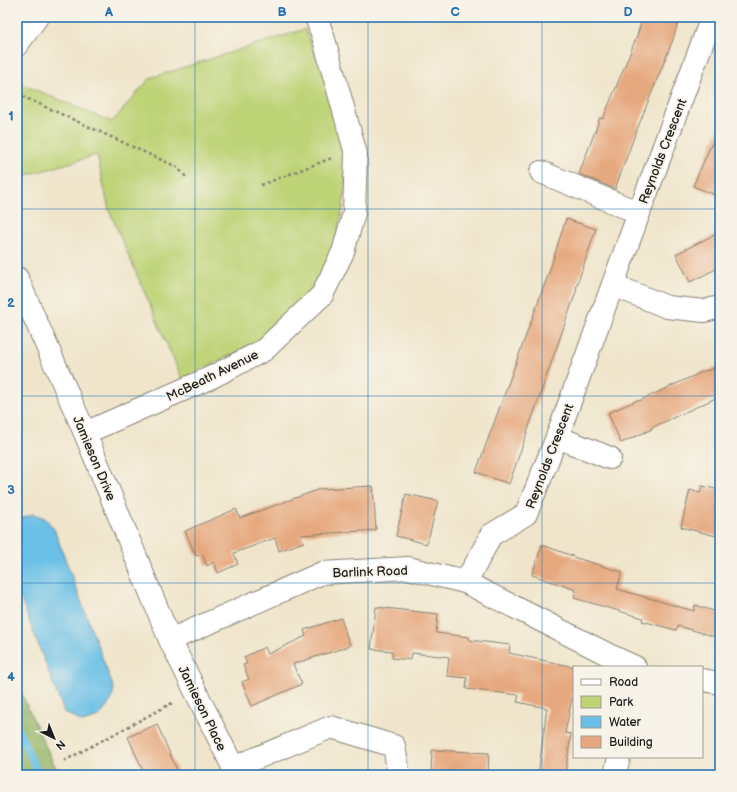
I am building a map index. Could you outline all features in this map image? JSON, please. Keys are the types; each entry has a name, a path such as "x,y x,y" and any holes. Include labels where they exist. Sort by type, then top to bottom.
{"street":[{"path":"17,45 37,17"},
{"name":"McBeath Avenue","path":"85,433 212,377 264,350 322,296 343,252 354,213 356,150 323,36 316,17"},
{"name":"Reynolds Crescent","path":"465,582 491,535 526,514 557,437 638,213 712,17"},
{"path":"541,172 638,213"},
{"name":"Jamieson Drive","path":"17,278 85,433 170,640"},
{"path":"613,285 667,308 704,311 720,307"},
{"path":"557,437 610,458"},
{"name":"Barlink Road","path":"170,640 322,573 408,568 465,582 633,666"},
{"name":"Jamieson Place","path":"170,640 235,772"},
{"path":"703,680 720,683"},
{"path":"235,772 331,727 394,746 399,775"},
{"path":"615,775 619,758"}],"path":[{"path":"17,94 177,167 187,178"},
{"path":"261,185 356,150"},
{"path":"64,761 196,691"}],"green space":[{"path":"305,29 323,72 341,131 347,166 343,208 335,245 313,288 288,316 257,342 182,379 109,210 97,155 17,178 17,82 112,122 150,78"},
{"path":"17,684 59,775 17,775"}],"water":[{"path":"33,514 45,518 54,529 114,689 111,701 99,717 82,722 64,712 17,589 17,520"}],"building":[{"path":"643,17 680,17 672,42 615,189 579,174 600,118 603,119 637,36"},
{"path":"720,125 720,197 693,186"},
{"path":"566,219 596,229 576,288 577,289 509,484 476,472 547,278"},
{"path":"720,232 720,267 690,282 676,254"},
{"path":"720,365 720,396 621,443 608,413"},
{"path":"373,486 376,530 301,535 304,542 279,551 275,538 234,553 238,564 218,573 214,562 207,566 202,554 196,556 185,531 236,509 240,518 320,489"},
{"path":"702,486 720,490 720,537 681,527 690,490 700,493"},
{"path":"406,494 438,501 427,544 396,536"},
{"path":"542,545 573,557 622,572 617,589 694,611 695,605 720,613 720,638 678,626 676,630 642,621 643,618 574,598 576,590 532,575"},
{"path":"376,607 438,614 436,633 469,637 469,640 510,645 509,653 573,667 573,693 565,733 571,734 565,775 538,775 547,708 517,702 519,695 466,689 467,678 447,676 449,657 412,653 411,660 392,658 392,651 371,649"},
{"path":"341,618 350,646 293,664 302,684 252,706 242,682 249,679 243,665 247,664 244,657 265,647 268,654 306,636 304,630"},
{"path":"157,724 177,770 166,775 145,775 128,737"},
{"path":"432,750 489,753 488,775 431,775"}],"waterway":[{"path":"17,727 39,775"}]}
